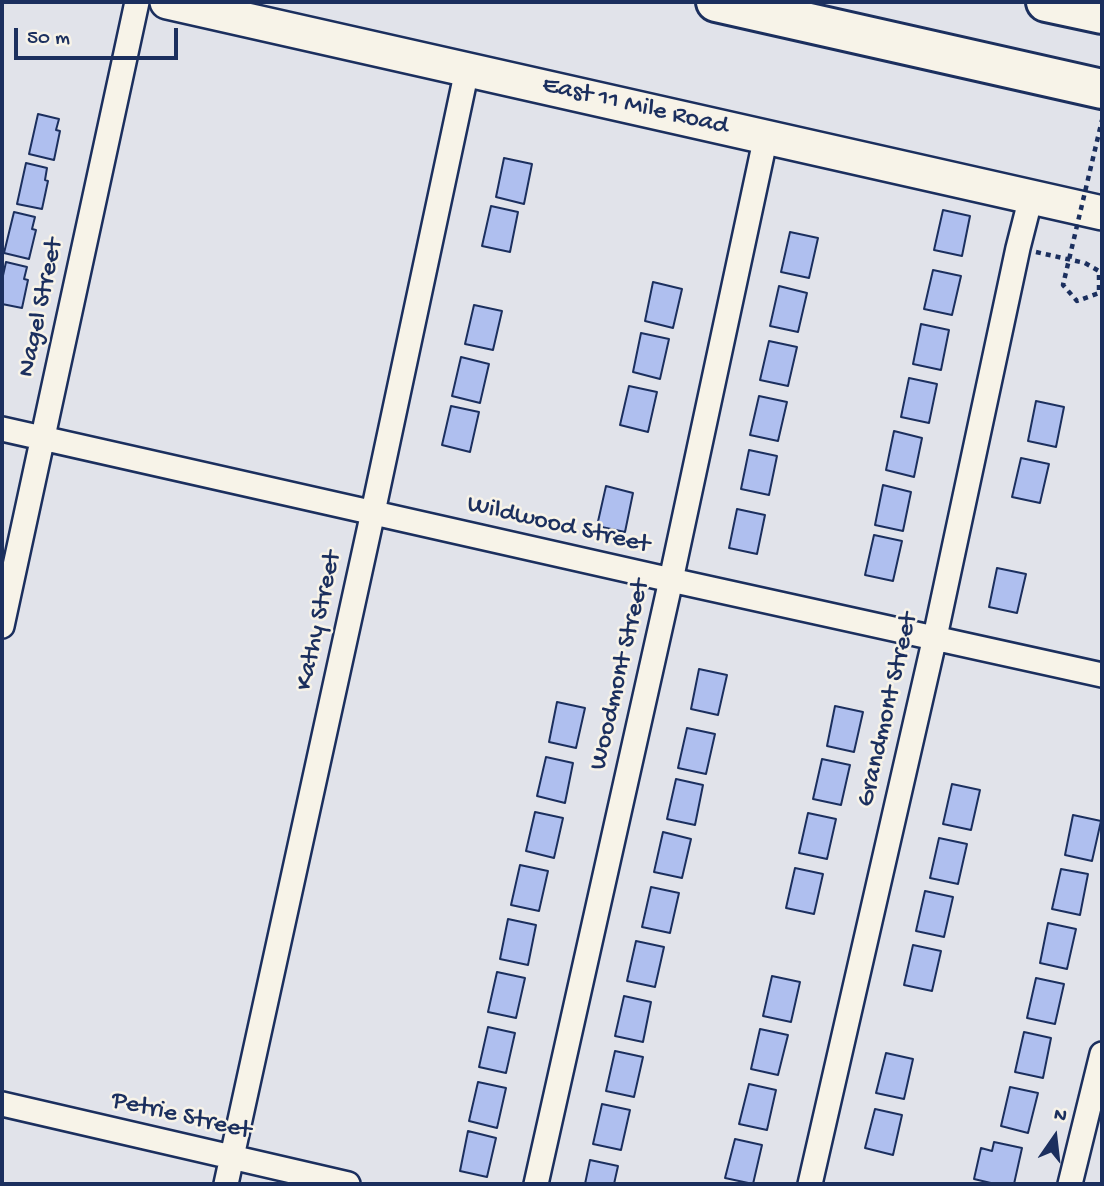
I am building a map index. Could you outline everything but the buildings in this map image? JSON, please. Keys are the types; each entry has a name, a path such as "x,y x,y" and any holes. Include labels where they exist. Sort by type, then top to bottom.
{"highway":[{"path":"716,2 1102,89"},
{"path":"1046,2 1102,14"}],"main road":[{"name":"East 11 Mile Road","path":"167,2 1102,213"}],"street":[{"name":"Nagel Street","path":"2,626 137,2"},
{"name":"Kathy Street","path":"226,1184 467,69"},
{"name":"Woodmont Street","path":"536,1184 671,580 766,136"},
{"name":"Grandmont Street","path":"810,1184 935,637 1031,197"},
{"name":"Wildwood Street","path":"2,429 1102,674"},
{"path":"1070,1184 1102,1054"},
{"name":"Petrie Street","path":"2,1104 348,1184"}],"path":[{"path":"1018,248 1045,254 1058,257 1071,260 1085,263 1099,271 1099,293 1077,301 1063,285 1069,264 1072,250 1102,120"}]}
